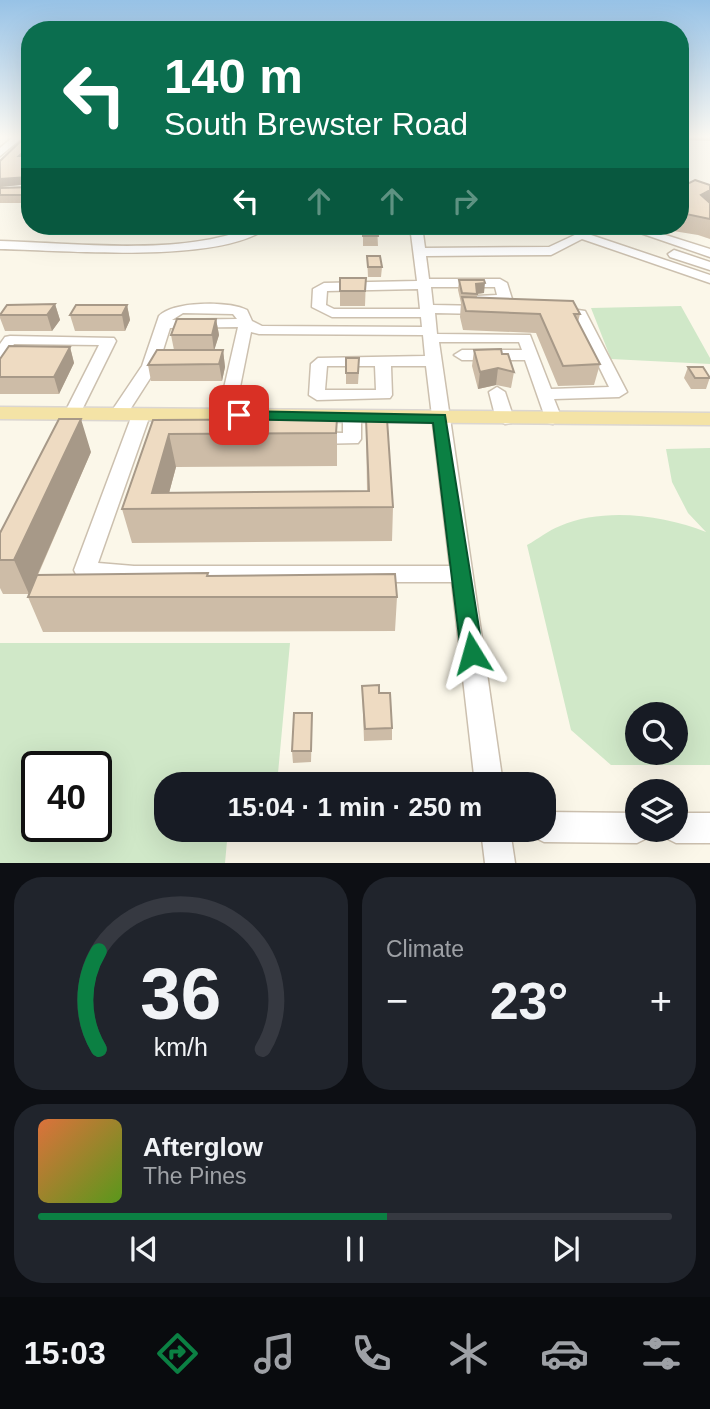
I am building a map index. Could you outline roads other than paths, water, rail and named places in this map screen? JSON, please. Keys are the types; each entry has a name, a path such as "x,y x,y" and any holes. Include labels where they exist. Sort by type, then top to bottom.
{"main road":[{"path":"0,413 440,419 710,419"}],"street":[{"path":"0,245 194,246 229,241 243,235"},
{"path":"417,235 487,772"},
{"path":"419,248 547,251 558,250 581,235 710,279"},
{"path":"619,235 710,266"},
{"path":"654,235 710,253"},
{"path":"426,298 505,299 500,283 426,298 386,313 332,313 319,306 320,289 324,287 384,285 426,298 449,309 512,310"},
{"path":"384,285 386,313"},
{"path":"449,309 454,338"},
{"path":"536,311 573,312 585,320 619,392 544,394"},
{"path":"239,415 240,396 232,388 231,359 246,323"},
{"path":"118,415 158,359 164,324 246,323 258,330 454,338 525,338 553,419"},
{"path":"0,355 10,340 109,341 72,414"},
{"path":"462,355 531,355"},
{"path":"383,361 384,418"},
{"path":"384,395 317,396 320,362 434,361"},
{"path":"498,392 505,419"},
{"path":"331,417 332,396"},
{"path":"141,415 85,570 134,574 461,575"},
{"path":"172,437 176,415"},
{"path":"203,437 209,415"},
{"path":"302,416 300,438 352,439 352,417"},
{"path":"556,827 625,828"},
{"path":"688,828 710,828"},
{"path":"497,842 500,863"}]}
